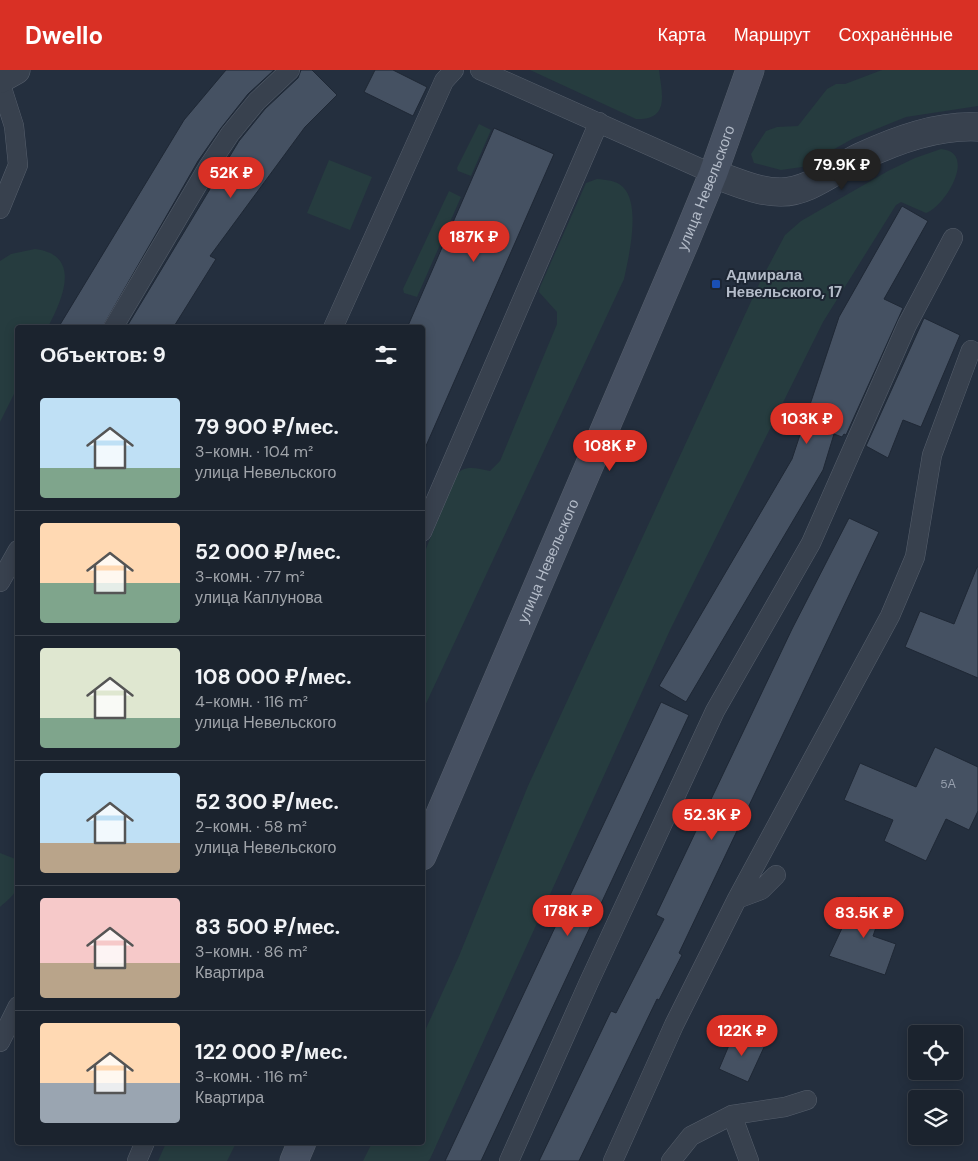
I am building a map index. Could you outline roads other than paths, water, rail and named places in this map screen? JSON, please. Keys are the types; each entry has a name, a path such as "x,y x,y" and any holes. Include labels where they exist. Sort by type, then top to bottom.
{"main road":[{"name":"улица Невельского","path":"425,849 713,174 750,70"},
{"path":"294,1161 301,1145"}],"street":[{"path":"0,80 16,70"},
{"path":"713,174 754,189 780,192 800,189 860,157 908,137 938,130 978,127"}],"lane":[{"path":"115,325 208,167 230,134 256,101 290,70"},
{"path":"334,325 444,81 454,70"},
{"path":"480,70 713,174"},
{"path":"0,80 14,126 18,164 0,209"},
{"path":"425,525 599,122"},
{"path":"510,1161 593,973 715,711 811,543 908,325 952,238"},
{"path":"613,1161 674,1025 737,899 890,616 914,557 932,456 971,350"},
{"path":"0,582 15,555"},
{"path":"737,899 761,890 776,875"},
{"path":"0,1042 15,1012"},
{"path":"672,1161 691,1136 732,1115 785,1107 807,1100"},
{"path":"732,1115 750,1161"},
{"path":"137,1161 145,1145"}],"place":[{"name":"Адмирала Невельского, 17","path":"716,284"}]}
